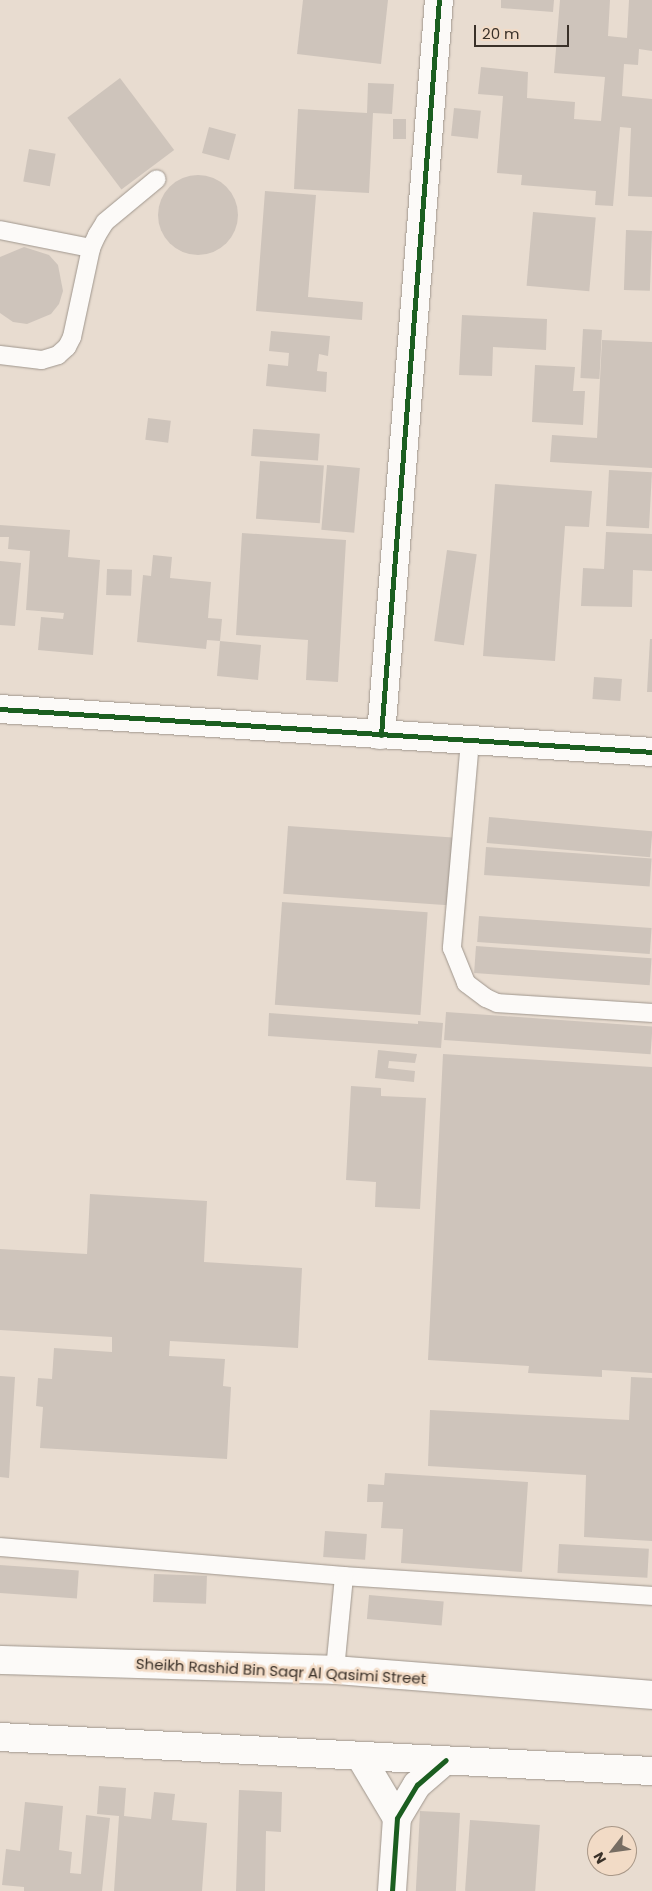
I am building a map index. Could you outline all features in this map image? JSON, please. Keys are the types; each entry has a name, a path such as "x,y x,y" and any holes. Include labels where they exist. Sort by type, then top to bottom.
{"street":[{"path":"381,735 439,0"},
{"path":"0,708 652,752"},
{"name":"Sheikh Rashid Bin Saqr Al Qasimi Street","path":"0,1660 335,1670 652,1695"},
{"path":"0,1737 652,1772"},
{"path":"360,1756 397,1818"},
{"path":"392,1891 397,1818 417,1785 446,1760"}],"lane":[{"path":"0,355 42,360 58,355 67,347 72,337 91,248 105,222 157,179"},
{"path":"0,230 91,248"},
{"path":"470,741 452,948 466,983 497,1003 652,1013"},
{"path":"0,1547 344,1576 652,1596"},
{"path":"335,1670 344,1576"}],"building":[{"path":"303,0 388,0 381,64 297,54"},
{"path":"501,0 554,0 553,12 501,8"},
{"path":"560,0 610,0 608,36 627,38 629,0 652,0 652,51 639,49 638,65 624,64 622,96 652,99 652,197 628,196 631,128 620,127 613,206 595,205 596,191 521,185 522,175 497,173 503,96 478,94 481,67 528,72 527,98 575,102 574,119 601,121 605,77 554,73"},
{"path":"120,78 174,150 121,190 67,118"},
{"path":"368,83 394,84 392,114 373,113 369,193 294,189 298,109 367,113"},
{"path":"454,108 481,111 478,139 451,136"},
{"path":"393,119 406,119 406,139 393,139"},
{"path":"209,127 236,134 229,160 202,153"},
{"path":"29,149 56,154 50,186 23,181"},
{"path":"198,175 213,178 226,187 235,200 238,215 235,230 226,243 213,252 198,255 183,252 170,243 161,230 158,215 161,200 170,187 183,178"},
{"path":"265,191 316,195 308,297 363,302 362,320 256,311"},
{"path":"533,212 596,217 589,291 527,286"},
{"path":"626,230 652,231 650,291 624,290"},
{"path":"24,247 49,255 58,265 63,291 59,304 51,314 27,324 13,322 0,313 0,257"},
{"path":"462,315 547,319 546,350 493,347 492,376 459,375"},
{"path":"583,329 602,330 599,379 580,378"},
{"path":"271,331 330,336 328,356 319,354 317,371 327,372 326,392 266,386 268,364 288,366 289,353 269,351"},
{"path":"602,340 652,342 652,468 550,462 552,435 597,438"},
{"path":"535,365 575,367 573,391 585,391 583,425 532,422"},
{"path":"148,418 171,421 168,443 145,440"},
{"path":"253,429 320,434 318,461 251,456"},
{"path":"260,461 324,465 320,523 256,519"},
{"path":"327,465 360,468 354,533 321,530"},
{"path":"609,470 652,472 649,528 606,526"},
{"path":"495,484 592,491 589,527 565,526 555,661 483,656"},
{"path":"0,525 70,530 68,557 100,560 93,655 38,650 41,617 63,619 64,613 26,610 30,551 8,549 9,537 0,537"},
{"path":"606,532 652,534 652,571 633,570 632,607 581,606 583,568 604,569"},
{"path":"242,533 346,540 338,682 306,680 308,640 236,635"},
{"path":"447,550 477,554 464,645 434,641"},
{"path":"153,555 172,557 170,578 211,582 208,618 222,619 220,641 207,640 206,649 137,642 143,575 151,576"},
{"path":"0,561 21,563 15,626 0,625"},
{"path":"107,569 132,570 131,596 106,595"},
{"path":"650,639 652,639 652,692 647,692"},
{"path":"220,641 261,645 258,680 217,676"},
{"path":"594,677 622,679 620,701 592,699"},
{"path":"489,817 652,831 650,857 487,843"},
{"path":"288,826 453,838 448,905 283,894"},
{"path":"486,847 652,859 650,887 484,875"},
{"path":"282,902 428,912 420,1015 275,1005"},
{"path":"479,916 652,928 650,954 477,942"},
{"path":"476,946 652,958 650,985 474,973"},
{"path":"446,1012 652,1026 651,1054 444,1040"},
{"path":"269,1013 418,1024 418,1021 443,1023 441,1048 268,1036"},
{"path":"378,1050 417,1054 415,1063 389,1061 388,1068 415,1071 414,1082 375,1078"},
{"path":"443,1054 652,1067 652,1373 602,1370 602,1377 528,1373 529,1366 428,1360"},
{"path":"351,1086 381,1088 381,1096 426,1098 420,1209 375,1207 376,1182 346,1180"},
{"path":"90,1194 207,1201 204,1262 302,1268 298,1348 170,1341 169,1356 225,1359 223,1386 231,1387 227,1459 40,1448 43,1407 36,1406 38,1378 52,1379 54,1348 112,1352 112,1337 0,1330 0,1249 87,1254"},
{"path":"0,1376 15,1377 9,1478 0,1477"},
{"path":"631,1377 652,1378 652,1541 584,1537 586,1475 428,1466 430,1410 629,1420"},
{"path":"385,1473 528,1482 522,1572 401,1563 403,1529 381,1528 383,1502 367,1502 368,1484 384,1485"},
{"path":"325,1531 367,1534 365,1560 323,1557"},
{"path":"559,1544 649,1549 647,1578 557,1573"},
{"path":"0,1565 79,1571 77,1598 0,1593"},
{"path":"154,1574 207,1576 206,1604 153,1602"},
{"path":"369,1595 444,1602 442,1625 367,1619"},
{"path":"99,1786 126,1788 124,1816 151,1819 154,1792 175,1794 172,1820 207,1823 202,1891 114,1891 119,1816 97,1814"},
{"path":"239,1790 282,1792 281,1832 266,1831 265,1891 236,1891"},
{"path":"25,1802 63,1806 59,1850 72,1852 70,1873 81,1874 86,1815 110,1818 102,1891 24,1891 24,1887 2,1885 6,1849 20,1851"},
{"path":"420,1811 460,1813 456,1891 416,1891"},
{"path":"470,1820 540,1825 535,1891 465,1891"}],"cycle path":[{"path":"381,735 439,0"},
{"path":"0,709 652,752"},
{"path":"392,1891 397,1818 417,1785 446,1760"}]}
